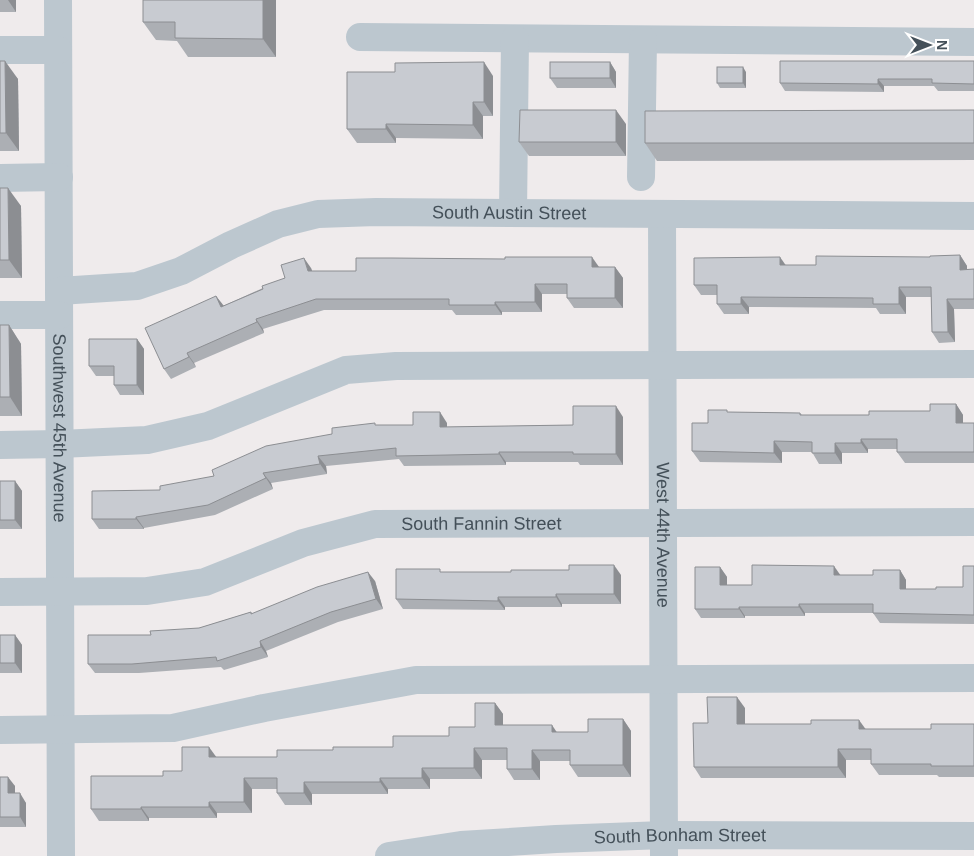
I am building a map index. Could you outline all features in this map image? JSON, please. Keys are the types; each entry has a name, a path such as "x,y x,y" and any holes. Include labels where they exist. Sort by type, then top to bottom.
{"street":[{"name":"Southwest 45th Avenue","path":"58,0 60,856"},
{"path":"360,37 974,42"},
{"path":"513,213 515,39"},
{"path":"641,177 643,40"},
{"path":"0,50 58,50"},
{"path":"0,178 58,178"},
{"name":"South Austin Street","path":"0,315 137,286 181,271 278,224 318,214 376,212 974,216"},
{"name":"West 44th Avenue","path":"662,214 664,846"},
{"path":"0,444 60,444 148,440 208,426 346,370 396,366 974,364"},
{"name":"South Fannin Street","path":"0,592 147,591 205,582 303,543 375,524 974,522"},
{"path":"0,730 174,728 264,708 416,680 974,678"},
{"name":"South Bonham Street","path":"388,856 471,845 556,838 664,846 974,836"}],"building":[{"path":"143,0 263,0 263,39 175,38 175,22 143,22"},
{"path":"0,61 5,61 6,133 0,133"},
{"path":"780,61 974,61 974,84 932,83 932,79 878,79 878,84 780,83"},
{"path":"484,62 484,102 473,102 473,125 386,124 386,129 347,129 347,72 395,72 395,63"},
{"path":"550,62 610,62 610,78 550,78"},
{"path":"717,67 743,67 743,83 717,83"},
{"path":"520,110 616,110 616,142 519,142"},
{"path":"974,110 974,143 645,143 645,111"},
{"path":"0,188 8,188 9,260 0,260"},
{"path":"960,255 960,270 974,269 974,299 947,299 948,332 932,332 931,287 899,287 899,304 873,304 873,298 741,297 741,304 717,304 717,285 694,285 694,258 780,257 780,265 816,265 816,256 930,257"},
{"path":"505,257 592,257 592,267 615,267 615,298 567,298 567,284 535,284 535,302 495,302 495,305 449,305 449,299 316,299 256,319 257,322 187,353 189,357 164,369 145,328 216,296 221,307 263,289 262,286 285,278 281,265 304,258 308,271 356,271 356,258 505,259"},
{"path":"0,325 9,325 10,397 0,397"},
{"path":"89,339 137,339 137,385 114,385 114,366 89,366"},
{"path":"930,404 956,404 956,423 974,423 974,452 897,452 897,439 861,439 861,443 835,443 835,453 812,453 812,442 774,441 774,453 692,451 692,423 708,423 708,410 800,413 800,415 869,415 869,411 930,411"},
{"path":"573,406 616,406 616,454 499,452 499,454 396,456 396,448 318,456 320,464 263,473 266,478 208,505 136,517 136,519 92,519 92,491 160,490 160,486 214,476 212,470 266,446 332,434 332,428 375,423 375,425 413,425 413,412 440,412 440,427 573,425"},
{"path":"0,481 15,481 15,520 0,520"},
{"path":"569,565 614,565 614,594 498,597 498,601 396,599 396,569 440,569 440,572 511,572 511,570 569,570"},
{"path":"752,565 834,566 834,575 873,575 873,570 900,570 900,589 963,587 963,566 974,566 974,615 873,613 873,604 799,604 799,607 695,609 695,567 720,567 720,585 752,585"},
{"path":"368,572 376,599 331,612 260,641 261,647 217,661 216,657 132,664 88,664 88,635 151,635 150,631 199,628 251,612 251,614 317,587"},
{"path":"0,635 15,635 15,663 0,663"},
{"path":"707,697 737,697 737,724 811,724 811,720 859,720 859,729 931,729 931,724 974,724 974,766 871,764 871,749 838,749 838,767 694,767 693,723 708,723"},
{"path":"475,703 495,703 495,725 552,725 552,732 588,732 588,719 623,719 623,765 570,765 570,750 532,750 532,769 507,769 507,748 474,748 474,768 422,768 422,778 380,778 380,782 304,782 304,793 277,793 277,778 244,778 244,802 209,802 209,807 91,809 91,776 163,776 163,771 182,771 182,747 209,747 209,757 277,757 277,750 333,750 333,747 393,747 393,736 449,736 449,727 475,727"},
{"path":"0,777 8,777 8,793 20,793 20,817 0,817"}]}
